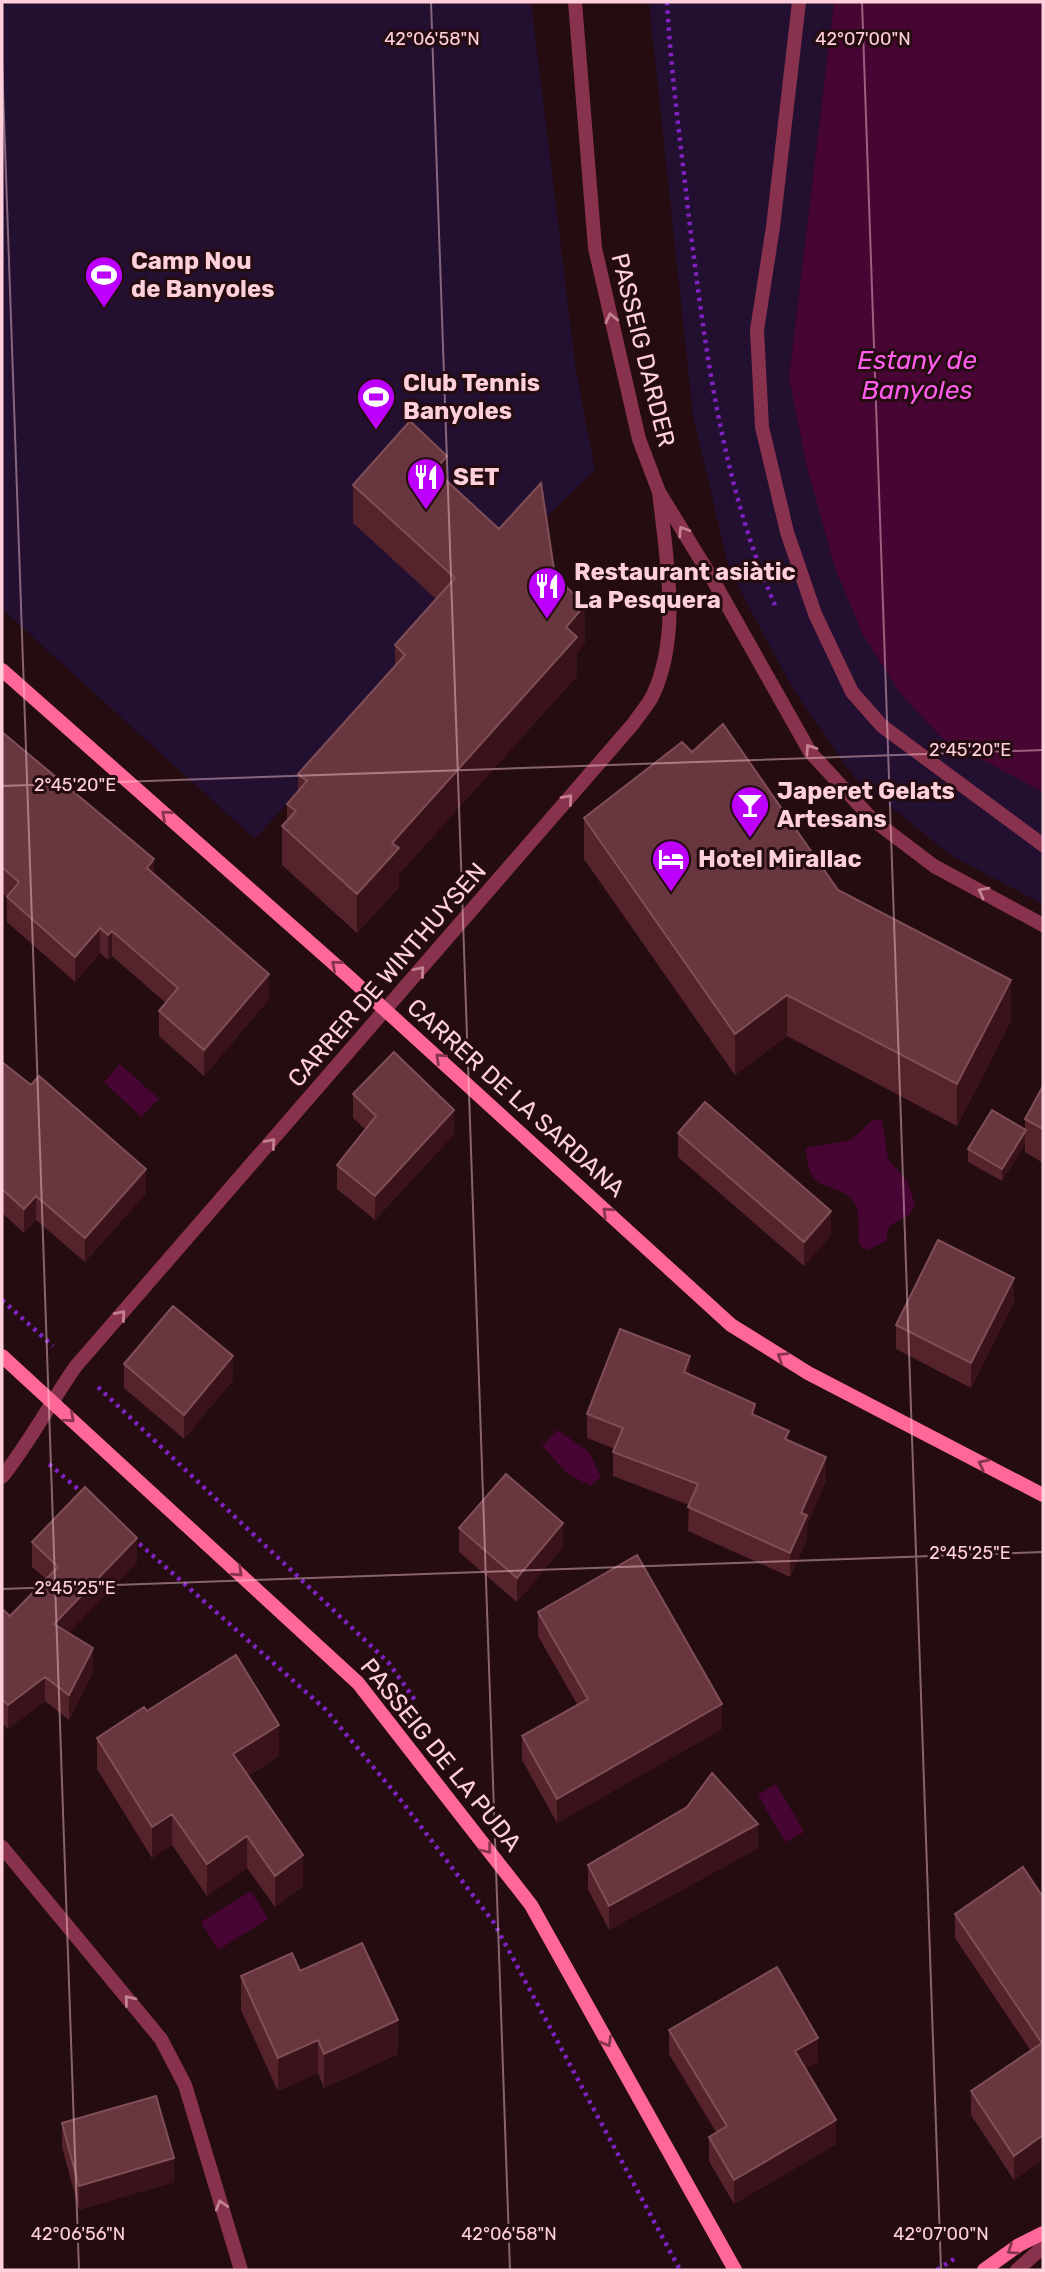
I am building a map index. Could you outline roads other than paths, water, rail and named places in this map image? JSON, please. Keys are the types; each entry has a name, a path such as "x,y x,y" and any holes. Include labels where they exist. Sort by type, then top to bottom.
{"main road":[{"name":"CARRER DE LA SARDANA","path":"2,670 387,1011 731,1325 808,1373 1043,1495"},
{"name":"PASSEIG DE LA PUDA","path":"2,1356 358,1683 531,1905 735,2270"},
{"path":"984,2270 1019,2245 1043,2234"}],"street":[{"name":"PASSEIG DARDER","path":"575,2 595,248 639,439 659,492 713,580 810,752 872,819 934,866 1043,925"},
{"path":"799,2 773,227 757,330 762,427 787,532 815,614 852,692 881,726 1043,845"},
{"name":"CARRER DE WINTHUYSEN","path":"2,1477 28,1445 51,1401 76,1366 387,1011 633,724 652,697 661,667 669,617 668,570 659,492"},
{"path":"2,1847 161,2039 185,2085 241,2270"},
{"path":"1017,2270 1043,2246"}],"water":[{"name":"Estany de Banyoles","path":"834,2 1043,2 1043,792 942,738 900,693 862,633 835,568 807,467 789,378"},
{"path":"120,1064 159,1099 141,1117 104,1082"},
{"path":"873,1120 882,1120 888,1159 907,1181 915,1204 910,1214 889,1226 886,1241 868,1250 860,1246 858,1213 854,1202 848,1195 825,1186 812,1175 806,1148 851,1140"},
{"path":"557,1430 588,1451 601,1476 591,1486 568,1474 542,1446"},
{"path":"776,1784 804,1832 785,1842 758,1795"},
{"path":"251,1891 268,1919 218,1950 201,1922"}],"place":[{"name":"Camp Nou de Banyoles","path":"104,309"},
{"name":"Club Tennis Banyoles","path":"376,431"},
{"name":"SET","path":"426,511"},
{"name":"Restaurant asiàtic La Pesquera","path":"547,620"},
{"name":"Japeret Gelats Artesans","path":"750,839"},
{"name":"Hotel Mirallac","path":"671,893"}]}
